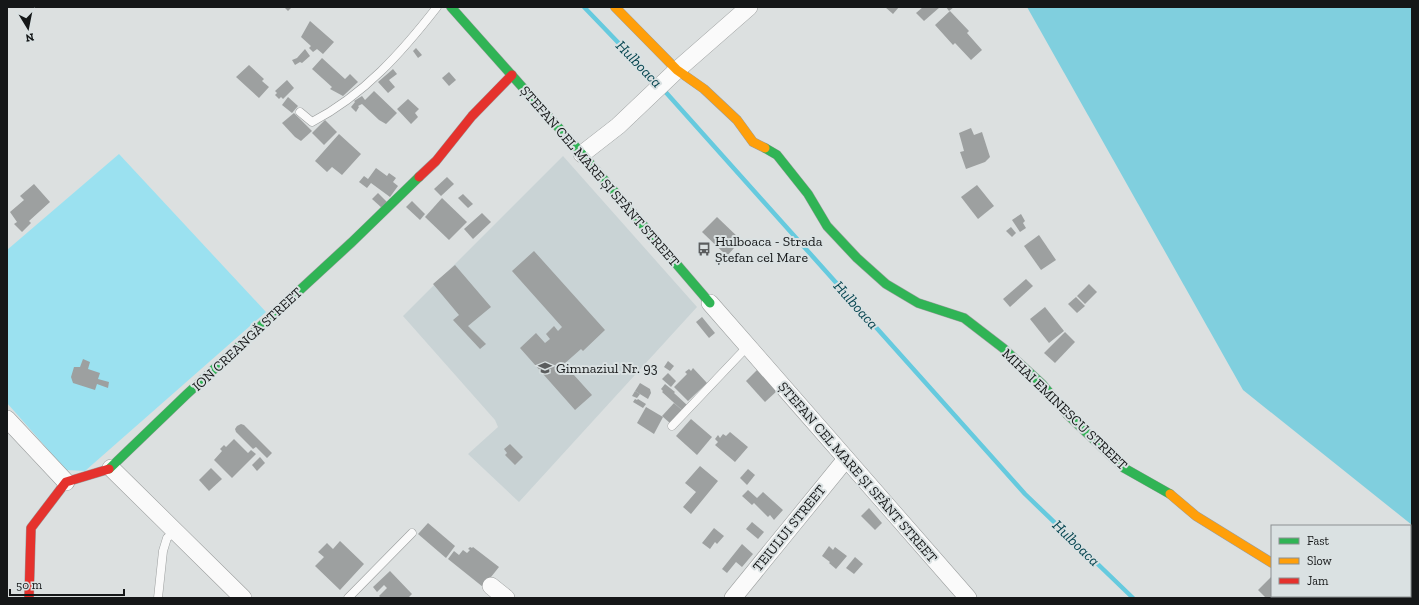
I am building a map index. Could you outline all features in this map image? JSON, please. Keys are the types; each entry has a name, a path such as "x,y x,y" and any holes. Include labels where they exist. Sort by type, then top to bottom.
{"street":[{"name":"ȘTEFAN CEL MARE ȘI SFÂNT STREET","path":"451,7 582,154 747,347 968,598"},
{"name":"MIHAI EMINESCU STREET","path":"615,7 673,74 704,89 737,120 753,142 777,155 808,194 827,226 856,258 886,284 918,303 964,318 1003,348 1042,384 1067,414 1124,468 1174,497 1196,516 1271,562"},
{"path":"582,154 618,126 673,74 749,7"},
{"name":"ION CREANGĂ STREET","path":"111,468 187,394 352,242 436,161 472,116 512,75"},
{"path":"7,419 66,482"},
{"name":"TEIULUI STREET","path":"733,598 846,459"},
{"path":"29,598 31,528 66,482 111,468 243,598"},
{"path":"491,586 506,598"}],"lane":[{"path":"300,112 312,122 327,114 355,95 394,59 437,7"},
{"path":"672,426 747,347"},
{"path":"158,598 163,551 167,538 175,531"},
{"path":"348,598 412,533"}],"shaded area":[{"path":"1027,7 1412,7 1412,525 1243,390"},
{"path":"119,154 266,312 85,471 66,470 7,403 7,250"},
{"name":"Gimnaziul Nr. 93","path":"563,156 697,307 519,502 468,454 498,427 495,420 403,316"}],"building":[{"path":"284,7 292,7 288,11"},
{"path":"885,7 899,7 893,14"},
{"path":"923,7 940,7 924,21 916,13"},
{"path":"946,7 954,7 949,11"},
{"path":"950,11 969,31 967,33 982,50 971,60 955,43 953,45 935,25"},
{"path":"310,21 334,42 323,54 317,49 313,52 309,48 311,46 301,37"},
{"path":"416,48 422,55 418,58 413,51"},
{"path":"305,49 310,56 302,63 300,62 295,65 292,60 297,58"},
{"path":"322,58 345,79 350,74 358,82 343,96 330,89 332,87 312,69"},
{"path":"249,65 264,79 262,81 269,87 259,98 236,77"},
{"path":"393,69 397,74 389,80 395,87 388,93 378,82"},
{"path":"449,72 456,80 449,86 442,78"},
{"path":"287,80 294,88 283,99 281,97 279,99 275,95 277,93 275,91"},
{"path":"374,91 397,113 386,124 379,120 362,104 358,106 359,107 356,112 351,107 355,102 354,101 362,96 365,100"},
{"path":"288,97 298,106 292,113 282,105"},
{"path":"408,99 419,109 415,113 418,117 411,124 397,109"},
{"path":"294,113 312,131 301,141 295,137 282,123"},
{"path":"325,120 337,132 324,145 312,133"},
{"path":"971,128 974,135 982,132 990,157 985,162 966,169 960,152 964,151 959,133"},
{"path":"339,134 361,154 342,175 332,167 327,172 315,161"},
{"path":"376,168 387,176 389,173 396,178 393,182 398,186 390,197 371,183 367,188 359,182 364,176 368,179"},
{"path":"447,177 454,184 441,196 434,189"},
{"path":"34,184 50,202 29,221 31,223 22,232 14,224 17,222 10,212 24,200 20,196"},
{"path":"977,185 994,206 978,219 961,197"},
{"path":"378,193 387,202 382,208 372,199"},
{"path":"463,194 473,204 468,208 458,198"},
{"path":"442,198 467,222 449,240 425,217"},
{"path":"412,201 425,214 420,220 406,207"},
{"path":"482,213 491,222 473,239 464,229"},
{"path":"1021,214 1025,221 1023,223 1026,228 1020,232 1012,220"},
{"path":"717,217 741,240 727,256 702,232"},
{"path":"1011,227 1016,233 1012,237 1006,231"},
{"path":"1039,235 1056,260 1041,270 1024,246"},
{"path":"534,251 605,330 583,351 581,349 564,364 592,395 575,410 520,348 536,333 545,343 550,339 546,334 554,326 558,331 562,327 512,271"},
{"path":"455,265 491,307 468,326 486,344 480,349 453,320 459,315 433,284"},
{"path":"1026,279 1033,286 1010,307 1003,299"},
{"path":"1089,284 1097,292 1085,304 1077,296"},
{"path":"1076,297 1085,306 1077,313 1068,304"},
{"path":"1045,307 1064,331 1049,343 1030,319"},
{"path":"702,317 715,333 709,338 696,322"},
{"path":"1065,332 1075,342 1055,363 1044,353"},
{"path":"83,359 90,362 88,369 100,373 98,379 109,382 108,388 97,384 95,390 73,383 71,377 74,367 80,367"},
{"path":"668,361 674,366 670,371 664,367"},
{"path":"693,368 707,383 688,401 674,387 687,374 685,372 689,369 691,371"},
{"path":"757,370 777,391 765,402 746,381"},
{"path":"668,373 676,381 671,387 662,379"},
{"path":"640,383 650,389 651,393 648,399 635,391"},
{"path":"665,384 687,405 682,410 662,392 663,391 661,389"},
{"path":"635,391 640,394 637,398 632,396"},
{"path":"635,399 638,399 646,404 643,408 633,402"},
{"path":"674,403 683,411 671,424 662,416"},
{"path":"646,407 663,417 654,434 637,423"},
{"path":"691,419 712,437 697,455 676,436"},
{"path":"241,424 244,425 272,453 267,458 256,447 253,449 236,432 235,429"},
{"path":"730,432 748,447 735,462 715,445 718,442 715,439 718,435 720,438 723,434 726,436"},
{"path":"234,439 248,453 251,450 256,454 232,478 214,460 222,451 220,449 224,445 226,447"},
{"path":"510,444 523,457 515,465 505,455 507,453 504,449"},
{"path":"260,457 265,463 257,471 252,465"},
{"path":"700,466 718,481 691,514 683,507 696,492 685,483"},
{"path":"211,468 222,479 209,491 199,480"},
{"path":"748,469 755,475 747,485 740,478"},
{"path":"748,490 757,498 763,492 783,510 774,520 770,515 768,517 754,503 752,505 742,496"},
{"path":"869,508 882,523 875,530 861,516"},
{"path":"752,522 764,532 758,539 746,529"},
{"path":"428,523 455,546 446,558 418,534"},
{"path":"714,528 724,536 717,544 715,542 710,549 702,543"},
{"path":"340,541 364,564 340,590 315,566 324,557 318,552 327,543 333,549"},
{"path":"742,544 753,554 742,567 736,562 727,573 722,569"},
{"path":"829,546 833,550 835,547 847,556 836,569 822,556"},
{"path":"473,547 499,567 483,587 448,559 454,551 459,555 463,550 467,553 470,550 468,549"},
{"path":"855,557 863,564 854,574 846,568"},
{"path":"390,571 412,594 408,598 381,598 379,596 387,588 384,585 377,592 373,587"},
{"path":"1271,577 1271,597 1279,597 1266,598 1258,590"}],"waterway":[{"name":"Hulboaca","path":"584,7 657,83"},
{"name":"Hulboaca","path":"662,88 1025,494 1133,598"}],"traffic: fast":[{"path":"451,7 582,154 710,303"},
{"path":"765,148 777,155 808,194 827,226 857,258 886,284 918,303 964,318 1003,348 1042,384 1067,414 1124,468 1170,494"},
{"path":"109,469 187,394 352,242 419,177"}],"traffic: slow":[{"path":"615,7 677,70 704,89 737,120 753,142 765,148"},
{"path":"1170,494 1196,516 1271,562"}],"traffic: jam":[{"path":"419,177 436,161 472,116 512,75"},
{"path":"29,598 31,528 66,482 109,469"}],"place":[{"name":"Hulboaca - Strada Ștefan cel Mare","path":"704,249"},
{"name":"Gimnaziul Nr. 93","path":"545,368"}]}
